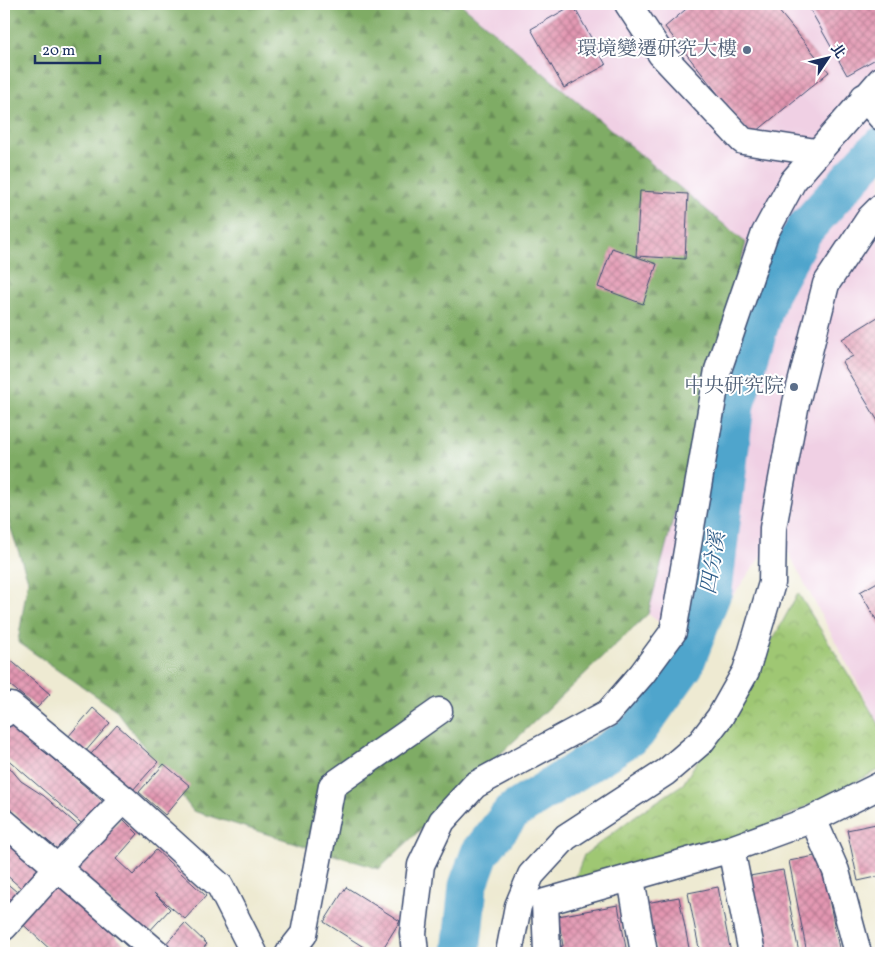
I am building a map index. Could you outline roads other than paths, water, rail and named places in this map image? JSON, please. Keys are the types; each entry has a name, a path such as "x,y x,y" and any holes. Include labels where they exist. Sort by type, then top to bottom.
{"lane":[{"path":"628,4 661,54 743,140 816,152"},
{"path":"415,953 413,933 421,865 442,821 475,785 608,713 642,674 673,632 718,370 765,233 793,181 816,152 875,100"},
{"path":"508,953 518,906 531,875 566,837 666,772 701,742 720,717 746,671 772,584 773,528 796,403 826,284 870,218 881,207"},
{"path":"4,714 11,706 124,799 220,886 254,953"},
{"path":"289,953 304,934 332,786 439,711"},
{"path":"547,953 545,902 731,849 813,819 881,785"},
{"path":"4,926 124,799"},
{"path":"813,819 836,871 858,953"},
{"path":"4,822 158,953"},
{"path":"731,849 752,953"},
{"path":"631,879 644,953"}],"waterway":[{"name":"四分溪","path":"461,953 468,886 480,853 512,812 636,733 684,666 713,590 735,404 769,294 804,230 881,146"}],"place":[{"name":"環境變遷研究大樓","path":"747,50"},
{"name":"中央研究院","path":"794,387"}]}
